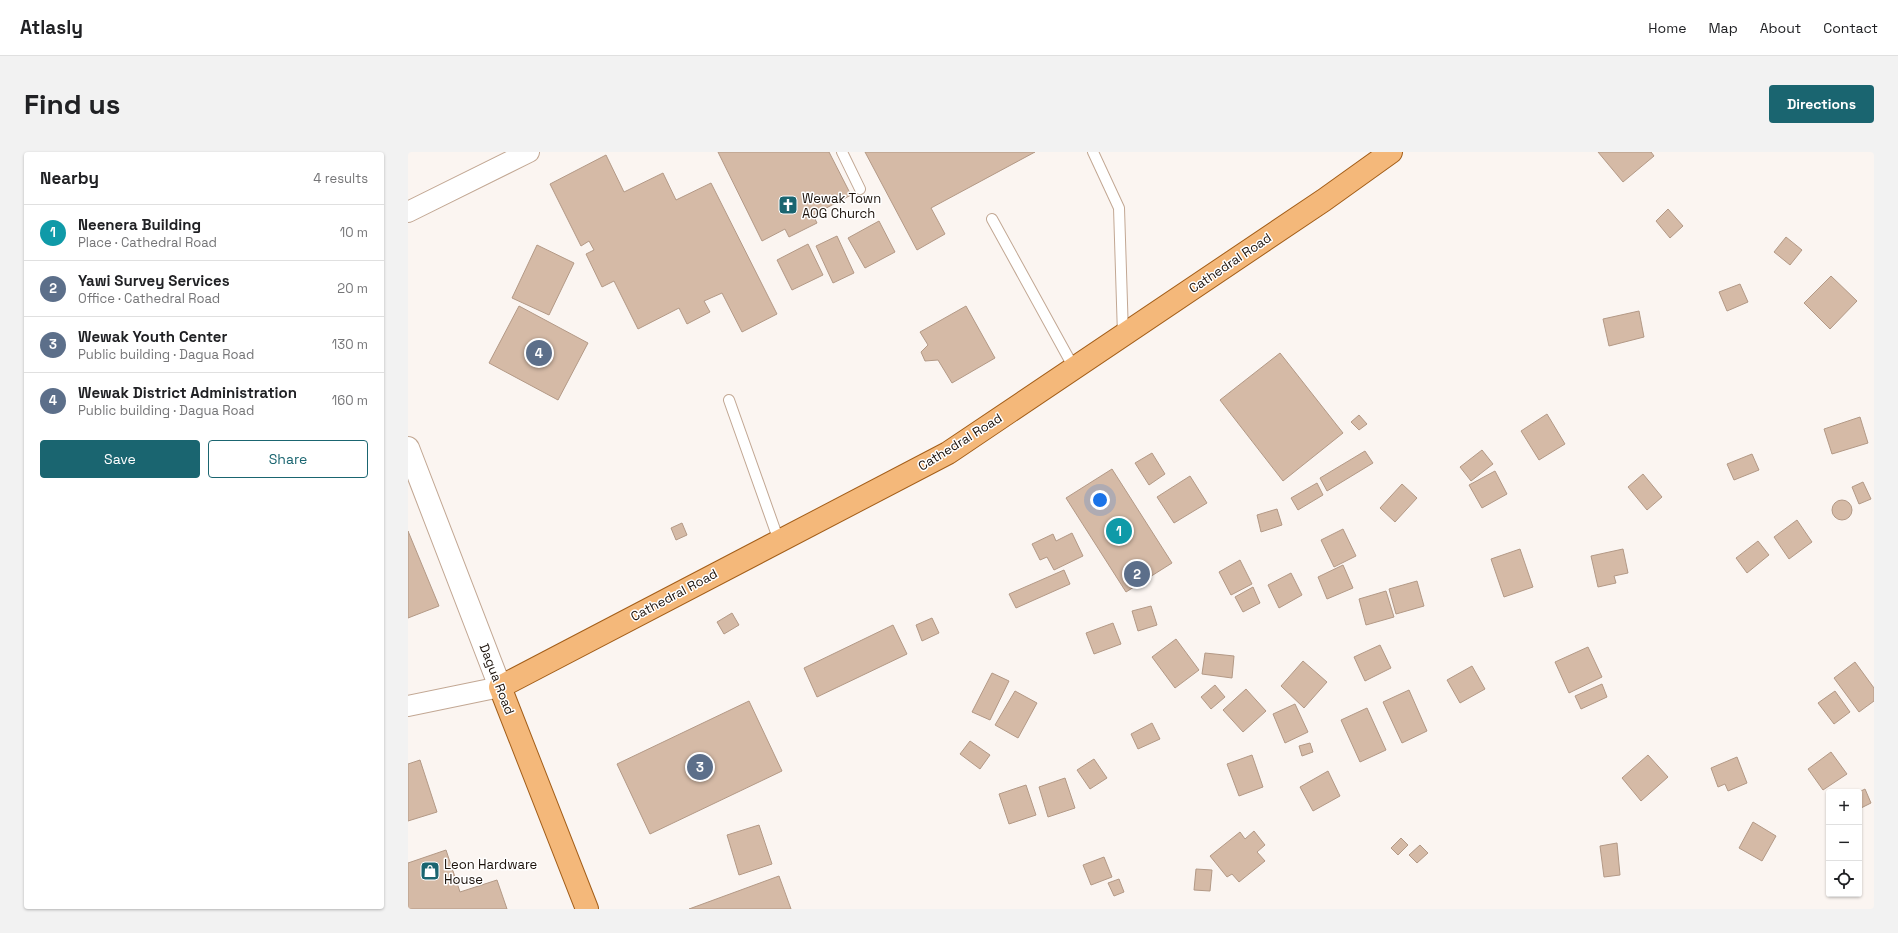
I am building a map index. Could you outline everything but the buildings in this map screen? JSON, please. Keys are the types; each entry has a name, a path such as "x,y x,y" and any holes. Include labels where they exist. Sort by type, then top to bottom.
{"main road":[{"name":"Cathedral Road","path":"500,687 948,453 1324,200 1391,152"},
{"name":"Dagua Road","path":"500,687 587,909"}],"street":[{"path":"408,212 529,152"},
{"name":"Dagua Road","path":"408,448 500,687"},
{"path":"408,706 500,687"}],"lane":[{"path":"842,152 860,188"},
{"path":"1093,152 1119,208 1123,335"},
{"path":"992,219 1074,368"},
{"path":"729,400 779,540"}],"place":[{"name":"Wewak Town AOG Church","path":"788,205"},
{"name":"Wewak District Administration","path":"539,353"},
{"name":"Neenera Building","path":"1119,531"},
{"name":"Yawi Survey Services","path":"1137,574"},
{"name":"Wewak Youth Center","path":"700,767"},
{"name":"Leon Hardware House","path":"430,871"}]}
